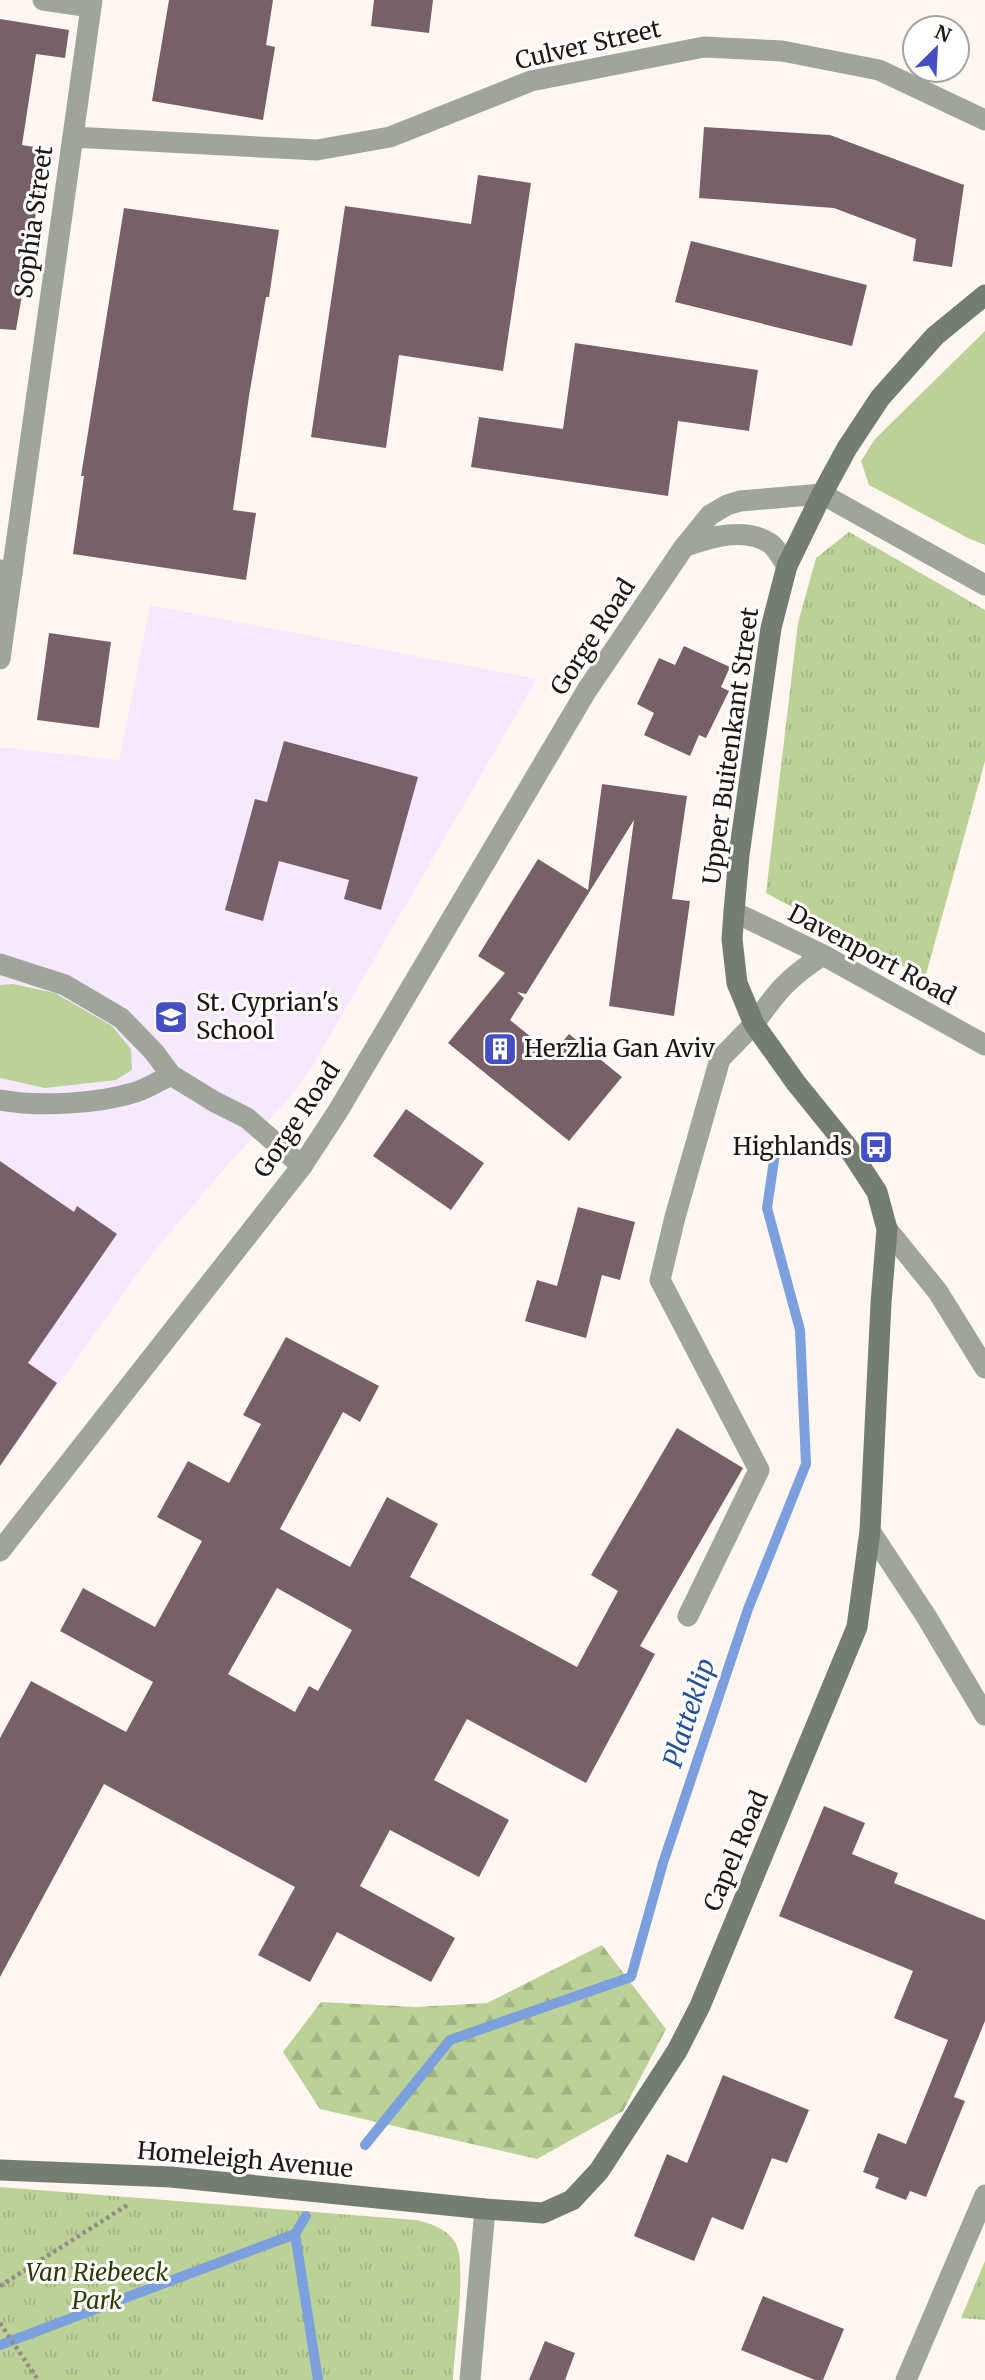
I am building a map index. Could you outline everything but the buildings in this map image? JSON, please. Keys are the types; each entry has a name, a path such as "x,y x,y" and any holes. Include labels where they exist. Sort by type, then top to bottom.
{"street":[{"path":"43,0 91,3"},
{"name":"Sophia Street","path":"0,659 6,572 91,3"},
{"name":"Culver Street","path":"73,137 317,150 390,137 531,81 704,47 782,51 879,70 985,120"},
{"name":"Upper Buitenkant Street","path":"887,1229 877,1192 847,1146 796,1083 754,1024 737,983 732,939 739,855 771,628 787,566 847,448 880,398 935,336 985,295"},
{"path":"822,494 985,584"},
{"name":"Gorge Road","path":"0,1551 302,1166 338,1111 587,690 684,547 710,515 727,505 753,499 822,494"},
{"path":"684,547 723,536 750,536 769,543 787,566"},
{"name":"Davenport Road","path":"734,912 823,955 985,1045"},
{"path":"688,1616 758,1470 660,1280 705,1106 720,1059 754,1024 778,989 797,972 823,955"},
{"path":"0,964 65,985 121,1018 154,1052 171,1075 247,1118 302,1166"},
{"path":"0,1100 30,1105 108,1098 136,1091 171,1075"},
{"path":"887,1229 938,1292 985,1368"},
{"name":"Capel Road","path":"485,2209 543,2213 572,2200 599,2171 677,2051 700,2006 857,1627 870,1531 880,1303 887,1229"},
{"path":"870,1531 926,1616 985,1716"},
{"name":"Homeleigh Avenue","path":"0,2170 171,2177 485,2209"},
{"path":"906,2380 985,2194"},
{"path":"470,2380 485,2209"}],"path":[{"path":"0,2286 171,2177"},
{"path":"0,2323 38,2380"}],"shaded area":[{"name":"St. Cyprian's School","path":"150,605 537,679 310,1070 287,1101 232,1160 149,1258 0,1466 0,747 119,760"}],"green space":[{"path":"985,331 985,545 869,485 861,461 875,439"},
{"path":"849,532 985,610 985,761 925,978 766,893 798,623 816,558"},
{"path":"13,984 55,993 112,1026 131,1049 132,1070 116,1080 45,1088 0,1078 0,985"},
{"path":"602,1945 666,2029 623,2111 537,2159 320,2109 283,2052 321,2002 416,2007 487,2003"},
{"name":"Van Riebeeck Park","path":"0,2187 416,2220 433,2225 444,2230 456,2244 459,2254 460,2289 453,2380 0,2380"},
{"path":"985,2261 985,2320 961,2318"}],"waterway":[{"name":"Platteklip","path":"365,2145 450,2040 631,1977 663,1863 748,1609 806,1464 800,1330 767,1208 776,1147"},
{"name":"Platteklip","path":"0,2345 295,2234 306,2216"},
{"path":"295,2234 318,2380"}],"place":[{"name":"St. Cyprian's School","path":"171,1017"},
{"name":"Herzlia Gan Aviv","path":"500,1049"},
{"name":"Highlands","path":"876,1147"}]}
